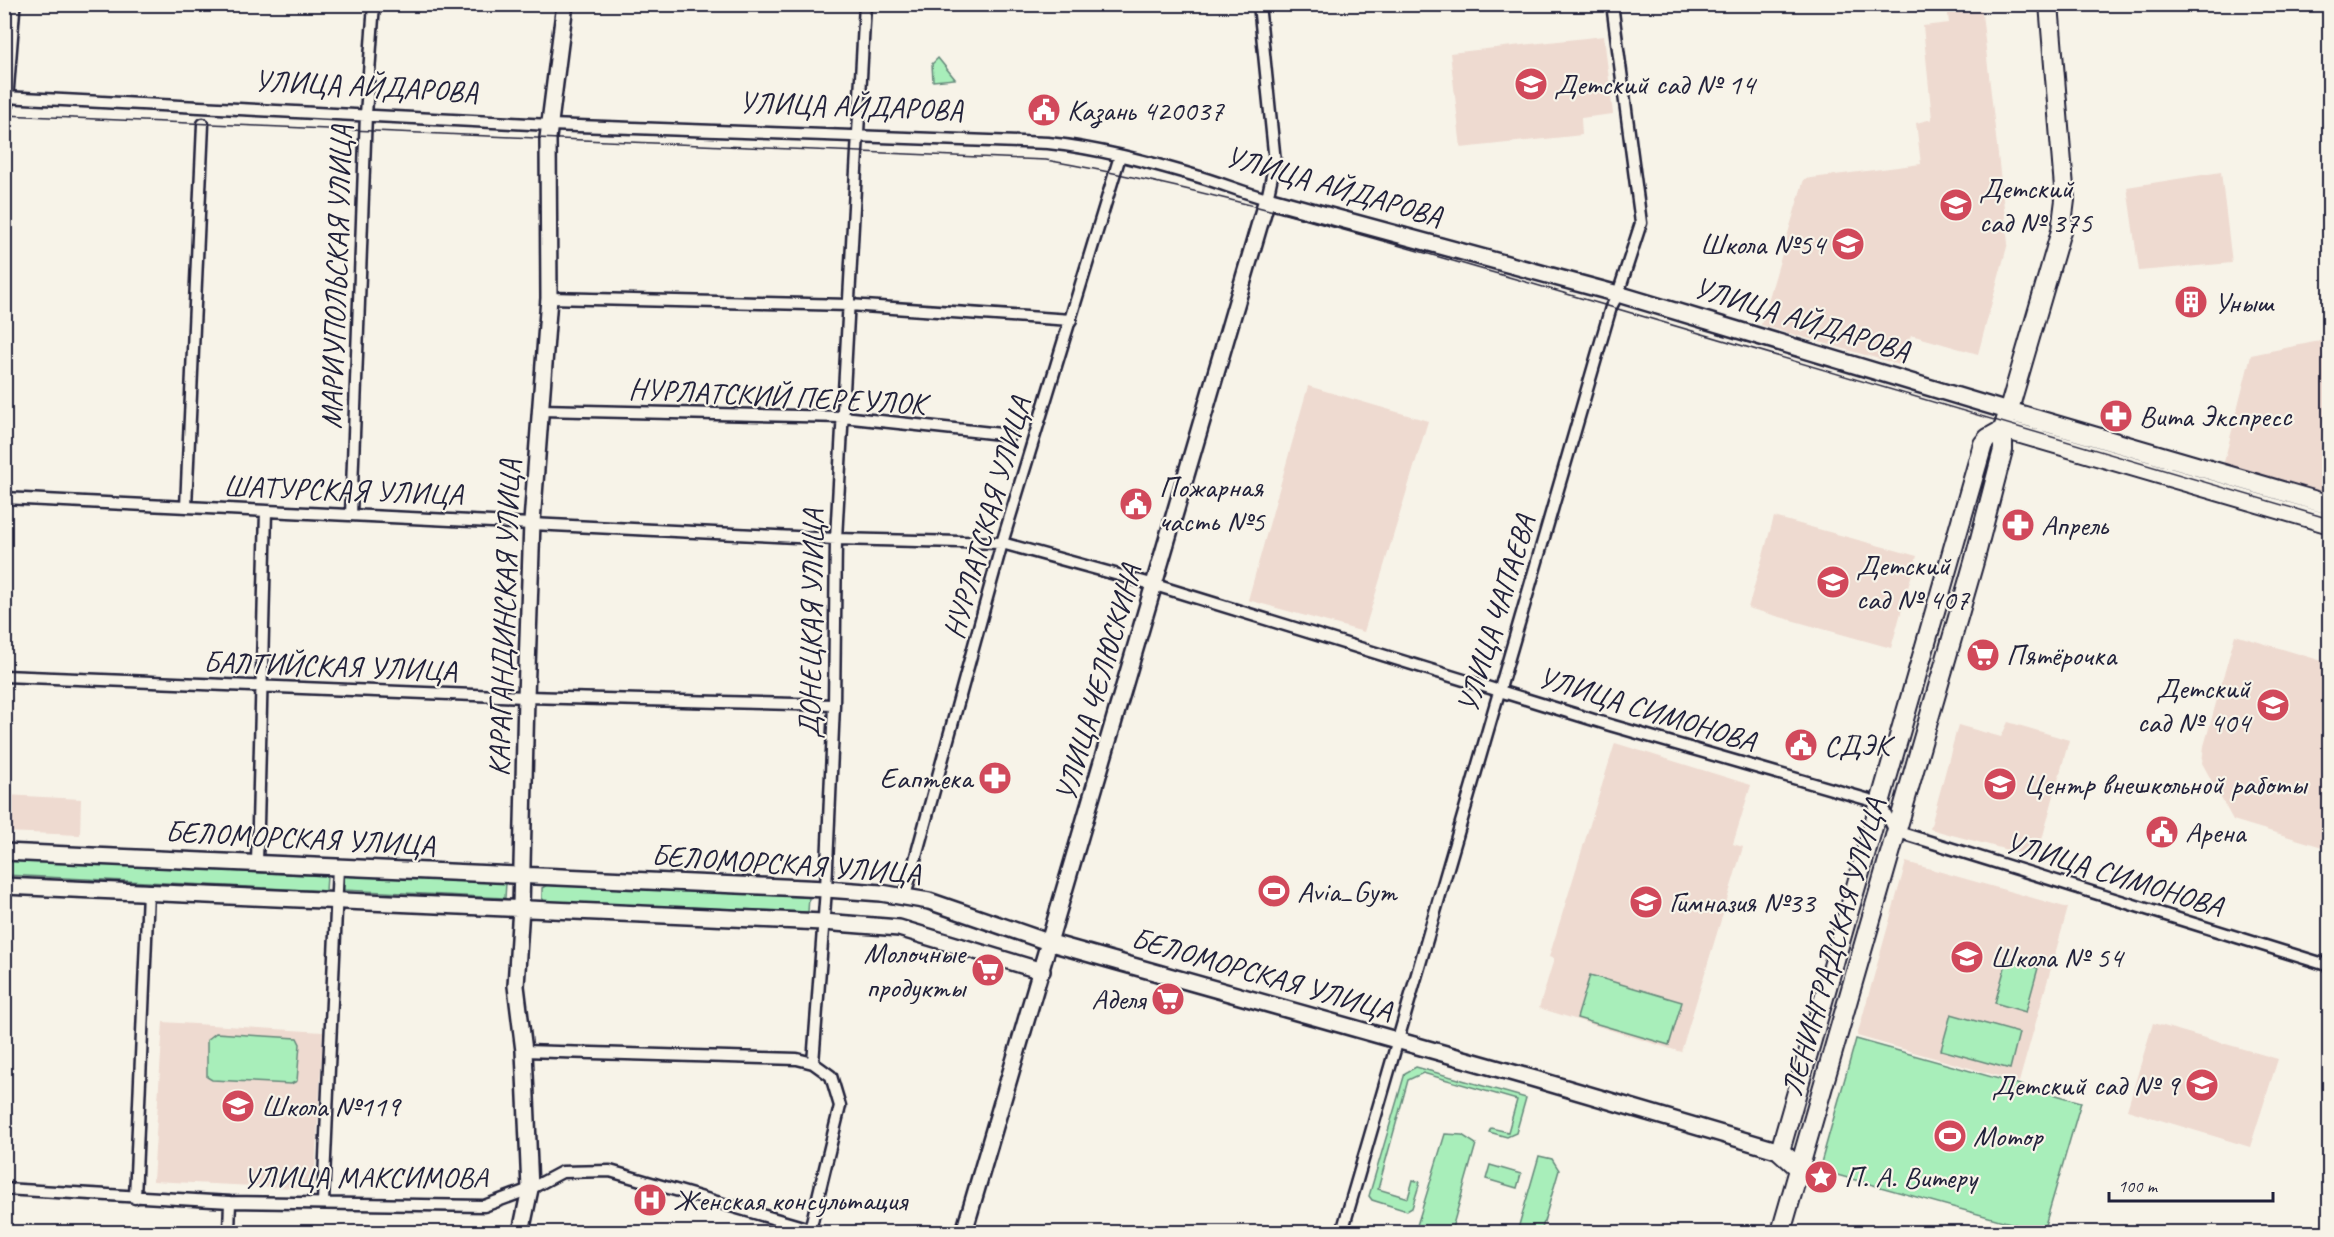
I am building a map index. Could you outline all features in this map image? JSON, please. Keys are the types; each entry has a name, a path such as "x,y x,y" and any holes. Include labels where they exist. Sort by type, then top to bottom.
{"main road":[{"path":"5,100 12,4"},
{"name":"КАРАГАНДИНСКАЯ УЛИЦА","path":"521,1233 530,1189 524,1051 516,986 521,907 532,522 549,298 550,125 565,4"},
{"name":"ЛЕНИНГРАДСКАЯ УЛИЦА","path":"1781,1233 1974,562 2003,450 2004,429 2053,265 2065,200 2049,4"},
{"name":"УЛИЦА АЙДАРОВА","path":"1267,199 1618,294 2330,504"},
{"name":"УЛИЦА ЧЕЛЮСКИНА","path":"964,1233 1051,943 1267,199"},
{"path":"2004,429 2330,524"},
{"name":"ЛЕНИНГРАДСКАЯ УЛИЦА","path":"1780,1151 1983,444 1988,438 2004,429"},
{"name":"БЕЛОМОРСКАЯ УЛИЦА","path":"4,852 826,889 905,896 954,909 1051,943 1780,1151"},
{"name":"БЕЛОМОРСКАЯ УЛИЦА","path":"4,886 521,907 823,922 898,928 1042,971"},
{"path":"1780,1151 1800,1169"}],"street":[{"name":"МАРИУПОЛЬСКАЯ УЛИЦА","path":"351,515 366,114 374,4"},
{"name":"ДОНЕЦКАЯ УЛИЦА","path":"813,1063 826,889 834,705 836,539 865,4"},
{"name":"УЛИЦА ЧЕЛЮСКИНА","path":"1259,4 1275,162 1267,199"},
{"name":"УЛИЦА ЧАПАЕВА","path":"1342,1233 1611,307 1618,294 1641,223 1612,4"},
{"name":"УЛИЦА АЙДАРОВА","path":"5,100 366,114 550,125 857,134 1048,143 1086,147 1267,199"},
{"path":"186,507 203,124"},
{"name":"НУРЛАТСКАЯ УЛИЦА","path":"905,896 1002,543 1120,156"},
{"path":"549,298 849,304 1071,320"},
{"name":"НУРЛАТСКИЙ ПЕРЕУЛОК","path":"540,410 843,417 1010,435"},
{"name":"ШАТУРСКАЯ УЛИЦА","path":"4,498 532,522 836,539 1002,543"},
{"path":"257,863 266,511"},
{"name":"УЛИЦА СИМОНОВА","path":"1002,543 1155,585 1499,688 1610,724 1880,803"},
{"name":"БАЛТИЙСКАЯ УЛИЦА","path":"4,676 526,698 834,705"},
{"path":"1880,803 1895,831"},
{"name":"УЛИЦА СИМОНОВА","path":"1895,831 2330,966"},
{"path":"323,1202 338,867"},
{"path":"135,1198 148,892"},
{"path":"524,1051 797,1059 813,1063 831,1076 840,1106 815,1231"},
{"name":"УЛИЦА МАКСИМОВА","path":"4,1189 230,1202 484,1206 530,1189 562,1172 610,1171 815,1231"},
{"path":"229,1233 230,1202"}],"shaded area":[{"path":"1947,5 1981,5 2008,243 1978,354 1911,335 1900,365 1761,325 1804,179 1921,164 1916,123 1932,119 1923,26 1949,23"},
{"name":"Детский сад № 14","path":"1604,36 1613,114 1581,118 1582,135 1461,148 1450,53"},
{"path":"2221,172 2232,263 2139,271 2127,187"},
{"path":"2329,339 2329,496 2223,466 2251,355"},
{"path":"1308,386 1428,421 1364,632 1248,600"},
{"name":"Детский сад № 407","path":"1774,517 1917,556 1891,648 1748,608"},
{"name":"Детский сад № 404","path":"2235,635 2329,663 2329,849 2233,820 2202,763 2204,746"},
{"name":"Центр внешкольной работы","path":"2008,722 2069,740 2037,858 1930,829 1958,725 2001,737"},
{"name":"Гимназия №33","path":"1615,743 1751,785 1733,844 1743,847 1681,1052 1539,1008 1554,959 1549,957"},
{"path":"5,795 81,799 80,835 5,832"},
{"name":"Школа № 54","path":"1906,862 2068,908 2019,1082 1857,1036"},
{"name":"Школа №119","path":"163,1022 323,1032 314,1189 153,1181"},
{"name":"Детский сад № 9","path":"2153,1023 2278,1059 2250,1147 2127,1110"}],"green space":[{"path":"938,58 955,79 933,81 932,64"},
{"path":"5,860 327,876 326,891 5,875"},
{"path":"344,875 506,883 505,898 343,890"},
{"path":"547,885 809,897 808,912 545,902 542,898 542,888"},
{"path":"2007,960 2038,968 2026,1012 1995,1003"},
{"path":"1590,975 1682,1002 1669,1045 1577,1018"},
{"path":"1951,1014 2019,1033 2010,1069 1941,1050"},
{"path":"216,1033 297,1038 300,1044 297,1081 291,1084 212,1080 207,1077 207,1040"},
{"name":"Мотор","path":"1856,1039 2081,1102 2043,1232 1819,1170"},
{"path":"1416,1067 1526,1098 1516,1133 1507,1137 1489,1132 1491,1128 1508,1132 1517,1100 1423,1073 1408,1080 1378,1189 1408,1198 1413,1180 1420,1182 1412,1208 1407,1211 1372,1200 1369,1196 1405,1073"},
{"path":"1445,1134 1462,1135 1476,1144 1451,1232 1415,1232"},
{"path":"1539,1156 1552,1159 1559,1170 1541,1232 1517,1232"},
{"path":"1490,1165 1521,1174 1517,1188 1486,1179"}],"tram line":[{"path":"4,115 1046,160 1169,185 1352,232 2330,519"}],"place":[{"name":"Детский сад № 14","path":"1531,84"},
{"name":"Казань 420037","path":"1044,110"},
{"name":"Детский сад № 375","path":"1956,205"},
{"name":"Школа №54","path":"1848,244"},
{"name":"Уныш","path":"2191,302"},
{"name":"Вита Экспресс","path":"2116,416"},
{"name":"Пожарная часть №5","path":"1136,504"},
{"name":"Апрель","path":"2018,525"},
{"name":"Детский сад № 407","path":"1833,582"},
{"name":"Пятёрочка","path":"1983,655"},
{"name":"Детский сад № 404","path":"2273,705"},
{"name":"СДЭК","path":"1801,745"},
{"name":"Еаптека","path":"995,778"},
{"name":"Центр внешкольной работы","path":"2000,784"},
{"name":"Арена","path":"2162,832"},
{"name":"Avia_Gym","path":"1274,891"},
{"name":"Гимназия №33","path":"1646,902"},
{"name":"Школа № 54","path":"1967,957"},
{"name":"Молочные продукты","path":"988,970"},
{"name":"Аделя","path":"1168,999"},
{"name":"Детский сад № 9","path":"2202,1085"},
{"name":"Школа №119","path":"238,1106"},
{"name":"Мотор","path":"1950,1136"},
{"name":"П. А. Витеру","path":"1821,1177"},
{"name":"Женская консультация","path":"650,1200"}]}
